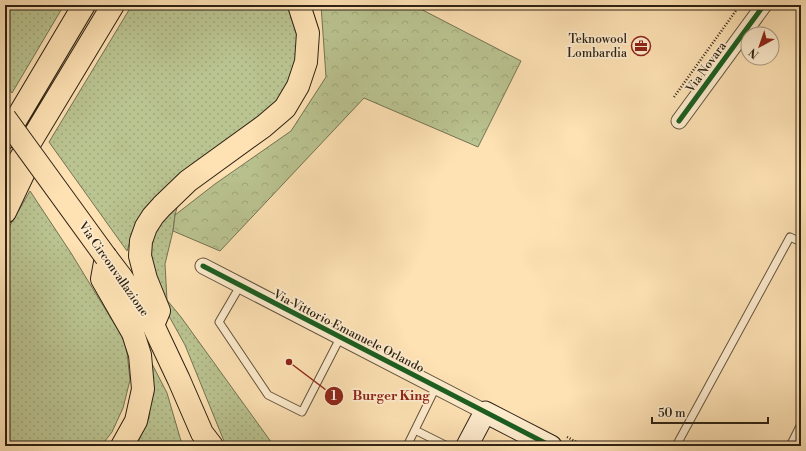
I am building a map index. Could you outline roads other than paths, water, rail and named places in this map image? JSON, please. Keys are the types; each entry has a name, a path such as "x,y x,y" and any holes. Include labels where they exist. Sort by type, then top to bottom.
{"main road":[{"path":"5,138 84,5"},
{"path":"5,184 113,5"},
{"path":"153,325 159,311 146,279 140,256 141,241 146,227 162,206 188,181 264,126 285,108 298,86 306,62 308,32 299,5"},
{"path":"5,118 56,52"},
{"path":"5,212 74,68"},
{"name":"Via Circonvallazione","path":"5,118 122,278 153,325 179,380 205,442"},
{"path":"106,257 102,279 133,333 140,355 143,389 136,420 122,446"}],"street":[{"name":"Via Novara","path":"679,121 764,5"},
{"name":"Via Vittorio Emanuele Orlando","path":"203,266 551,446"},
{"path":"467,446 485,412"}],"lane":[{"path":"676,446 790,237 801,242"},
{"path":"240,286 218,322 268,395 302,412 340,338"},
{"path":"407,446 436,387"},
{"path":"790,446 801,424"},
{"path":"415,430 447,446"}],"place":[{"name":"Teknowool Lombardia","path":"641,46"},
{"name":"Burger King","path":"289,362"}]}
